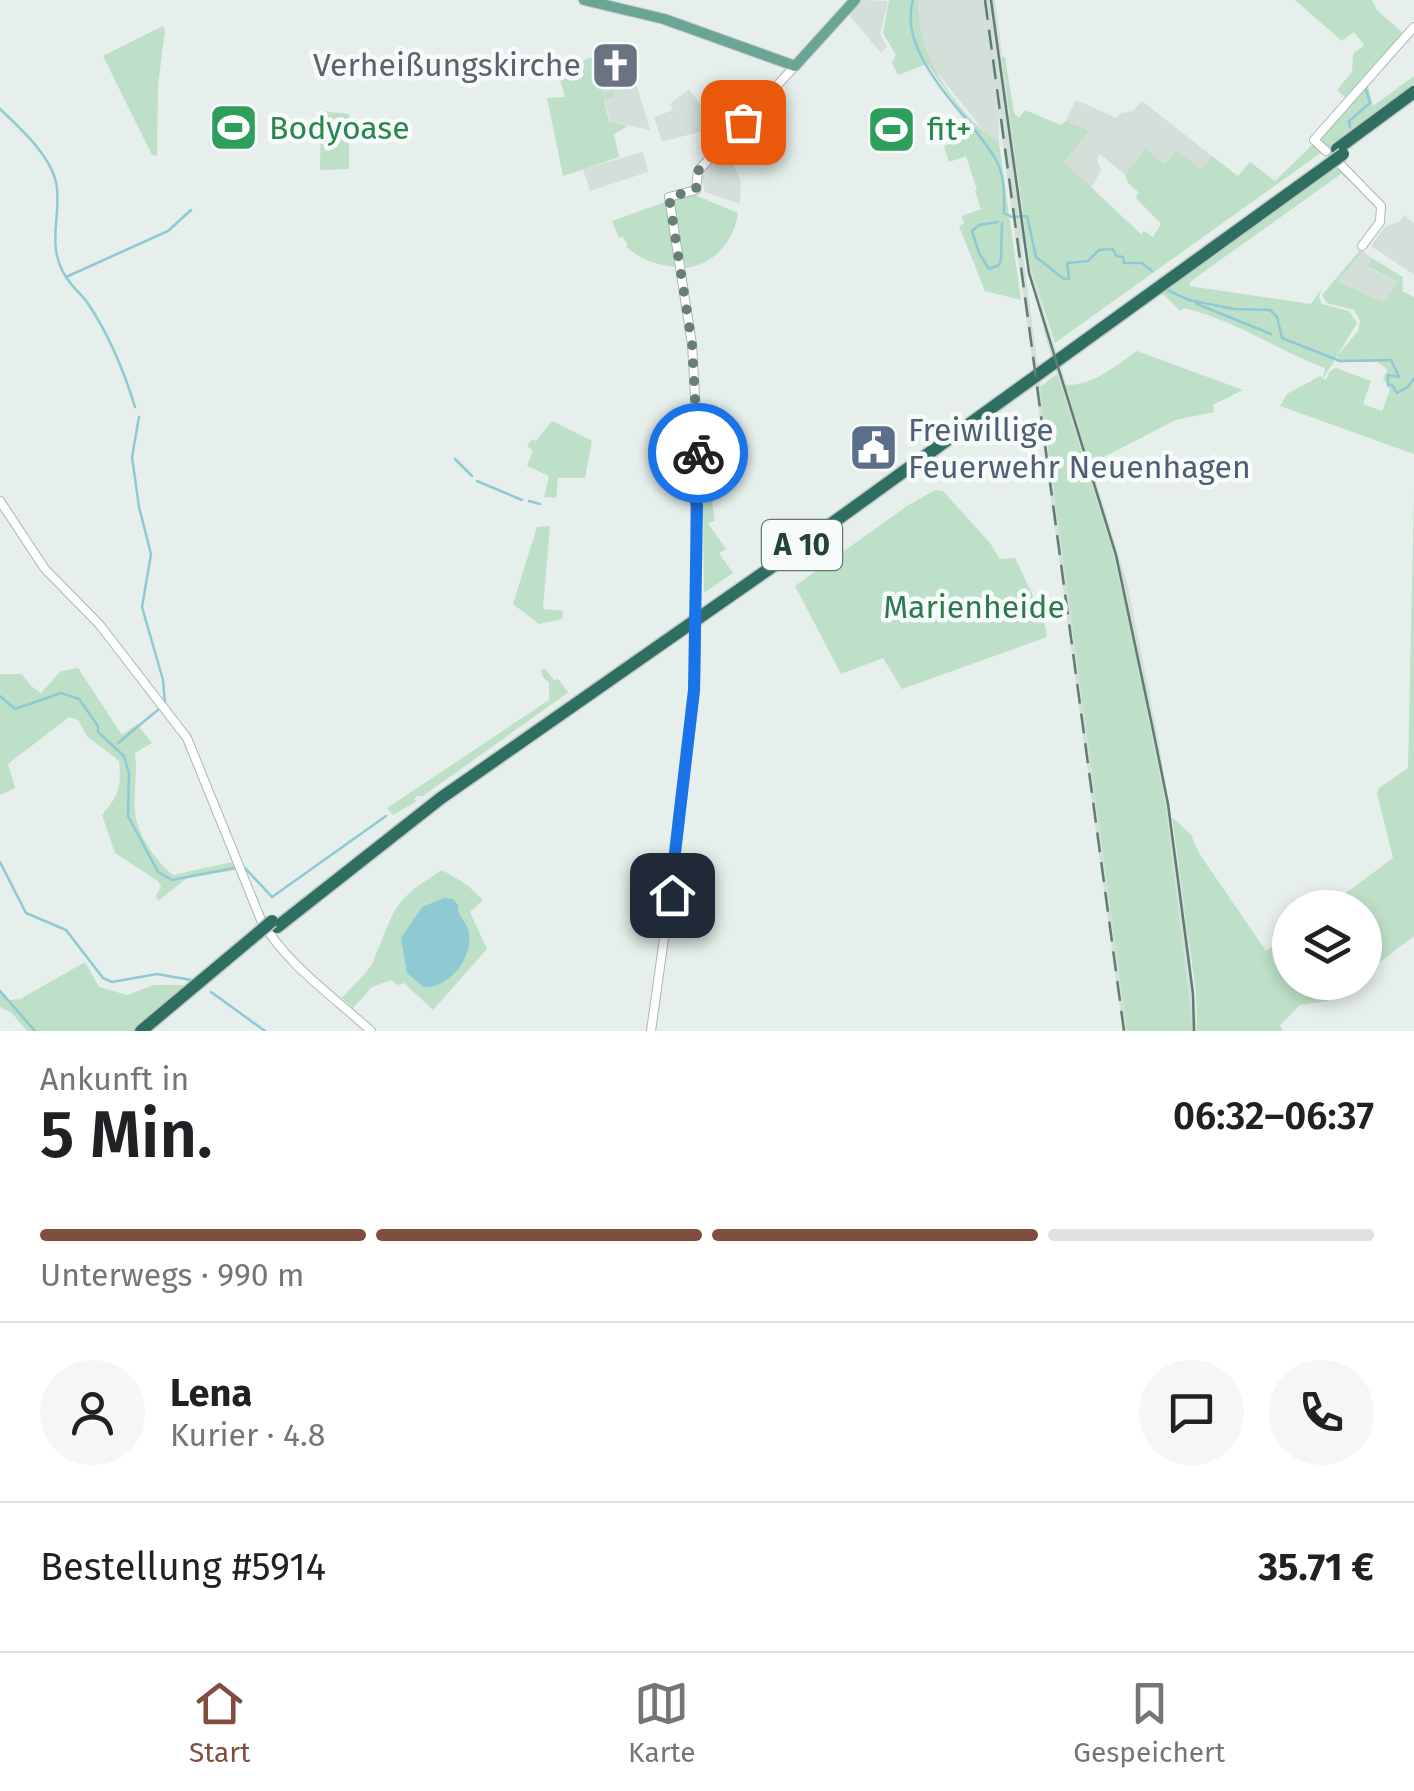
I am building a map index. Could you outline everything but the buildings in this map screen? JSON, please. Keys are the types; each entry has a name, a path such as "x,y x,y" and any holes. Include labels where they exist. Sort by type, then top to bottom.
{"highway":[{"name":"A 10","path":"1333,157 1414,92"},
{"name":"A 10","path":"141,1031 442,798 751,582 1414,102"},
{"name":"A 10","path":"152,1031 260,936"}],"main road":[{"path":"584,0 656,17 795,66 855,0"}],"street":[{"path":"1362,246 1380,222 1380,206 1314,140 1414,28"},
{"path":"651,1031 668,904 680,883 672,878 694,690 696,636 698,408 669,197 696,190 698,171 795,66"},
{"path":"0,501 44,569 103,630 186,738 271,936 371,1031"}],"shaded area":[{"path":"860,0 888,1 880,34 887,47 881,53 847,13"},
{"path":"919,0 995,0 1030,266 1128,586 1159,743 1188,930 1197,1031 1193,1031 1165,801 1120,578 1047,343 1020,233 1127,1031 1123,1031 998,110 999,143 987,135 932,66 917,27"},
{"path":"635,81 649,130 610,121 602,89"},
{"path":"689,89 710,129 662,142 654,117 673,110 670,104"},
{"path":"1076,100 1117,118 1120,113 1133,111 1142,101 1212,156 1201,169 1177,152 1165,164 1145,150 1125,175 1100,154 1097,160 1101,170 1091,188 1063,162 1088,132 1066,121"},
{"path":"726,147 741,182 740,204 705,192 701,175"},
{"path":"643,152 648,172 590,191 583,169"},
{"path":"1404,215 1414,223 1414,275 1371,246 1385,227"},
{"path":"1363,251 1372,258 1368,268 1400,282 1383,302 1337,280"}],"green space":[{"path":"889,0 919,0 923,40 941,80 968,116 999,143 1021,300 985,291 959,226 964,224 962,216 981,209 977,190 966,156 949,162 944,146 953,142 937,116 941,115 950,129 962,126 969,134 975,130 927,64 898,75 892,63 896,55 883,33"},
{"path":"1295,0 1372,0 1377,10 1405,35 1346,98 1337,90 1352,72 1353,54 1364,45 1354,32 1342,41"},
{"path":"163,26 157,156 152,155 103,56"},
{"path":"596,56 607,88 602,89 604,97 604,92 613,91 614,97 604,99 609,121 628,126 614,134 619,157 563,176 547,98 565,97 557,70"},
{"path":"1002,57 1014,113 1019,118 1025,110 1061,125 1066,121 1089,131 1064,162 1141,234 1144,231 1153,237 1161,224 1136,198 1138,192 1125,175 1145,149 1165,164 1177,151 1201,169 1212,156 1238,176 1250,162 1275,181 1313,144 1322,152 1055,343 1030,266"},
{"path":"1414,76 1414,84 1333,145 1328,148 1320,138 1367,83 1373,106"},
{"path":"321,111 349,114 349,169 320,170"},
{"path":"1338,166 1357,187 1341,174 1189,286 1311,304 1322,288 1319,297 1322,304 1349,311 1357,323 1323,379 1336,368 1371,381 1363,404 1382,411 1390,390 1383,378 1388,370 1378,362 1340,362 1337,356 1358,331 1360,321 1354,310 1327,303 1322,295 1360,250 1363,251 1338,281 1383,302 1399,282 1368,267 1372,258 1403,277 1402,291 1414,297 1414,454 1280,406 1287,394 1320,376 1323,378 1325,368 1221,320 1184,308 1180,311 1162,293"},
{"path":"695,195 738,213 721,250 705,262 685,268 673,200"},
{"path":"665,202 677,267 632,252 623,237 619,238 612,221"},
{"path":"1137,351 1243,390 1213,405 1214,412 1176,420 1090,464 1065,385 1094,379"},
{"path":"1057,374 1114,556 1130,626 1165,801 1193,1031 1127,1031 1040,387"},
{"path":"552,421 592,441 585,478 558,478 556,498 544,497 549,476 527,466 533,451 527,446"},
{"name":"Marienheide","path":"935,490 943,491 1000,559 1015,558 1044,619 1047,637 902,689 883,658 841,674 795,586"},
{"path":"1414,492 1414,936 1382,960 1382,890 1350,890 1393,858 1377,793 1408,768"},
{"path":"703,501 712,501 715,521 708,523 726,549 719,553 733,573 704,593"},
{"path":"550,526 543,609 563,611 562,619 539,624 513,604 537,527"},
{"path":"78,668 122,735 137,724 152,743 135,753 135,805 139,829 154,855 173,875 232,862 235,870 187,878 158,901 158,881 115,853 102,815 118,791 119,761 87,736 78,720 69,717 8,764 15,788 0,795 0,674 22,674 41,693 61,671"},
{"path":"541,669 558,679 568,692 393,815 387,808 549,700 549,683"},
{"path":"1172,817 1191,835 1199,853 1266,951 1272,947 1272,1000 1329,1000 1300,1005 1280,1025 1283,1031 1197,1031 1196,993"},
{"path":"442,870 483,900 470,912 487,949 433,1010 404,983 398,985 391,980 372,987 353,1008 342,998 370,967 396,908"},
{"path":"85,962 99,987 127,995 154,985 189,985 134,1031 27,1031 12,1013 0,1007 0,989 9,1000 20,999"}],"water":[{"path":"444,898 453,899 458,905 469,933 467,952 450,977 423,987 407,973 401,938 422,907"}],"waterway":[{"path":"913,0 915,43 925,64 996,160 1002,179 1004,213 1027,216 1036,257 1064,279 1069,279 1067,263 1088,261 1099,250 1113,249 1124,263 1142,263 1152,271"},
{"path":"1350,127 1349,121 1370,103 1365,86"},
{"path":"0,109 35,145 55,178 59,262 102,326 135,407"},
{"path":"66,277 168,231 191,210"},
{"path":"998,222 979,225 972,231 989,269 999,265 1001,259 1002,223"},
{"path":"1167,290 1189,300 1234,309 1270,310 1277,317 1282,338 1340,361 1391,360 1399,377 1388,375 1388,385 1397,393 1414,378"},
{"path":"1196,301 1271,334"},
{"path":"139,417 132,457 151,554 142,607 163,680 165,703"},
{"path":"455,459 472,476"},
{"path":"477,481 522,500"},
{"path":"529,501 540,504"},
{"path":"0,696 15,709 61,693 79,699 98,732 124,756 129,774 128,816 158,872 172,880 234,868"},
{"path":"118,743 159,709"},
{"path":"245,868 272,897 386,816"},
{"path":"0,862 26,913 66,930 103,978 112,982 157,974 191,980"},
{"path":"0,991 35,1031"},
{"path":"211,992 265,1031"}],"tram line":[{"path":"991,0 1029,273 1116,555 1168,804 1193,994 1194,1031"}],"railway":[{"path":"985,0 1124,1031"}],"way so far":[{"path":"698,453 692,344 669,197 696,190 698,171 743,122"}],"place":[{"name":"Verheißungskirche","path":"616,65"},
{"name":"Bodyoase","path":"234,128"},
{"name":"fit+","path":"892,129"},
{"name":"Freiwillige Feuerwehr Neuenhagen","path":"873,448"}],"route":[{"path":"672,895 668,904 695,678 697,506 693,489 698,453"}]}
